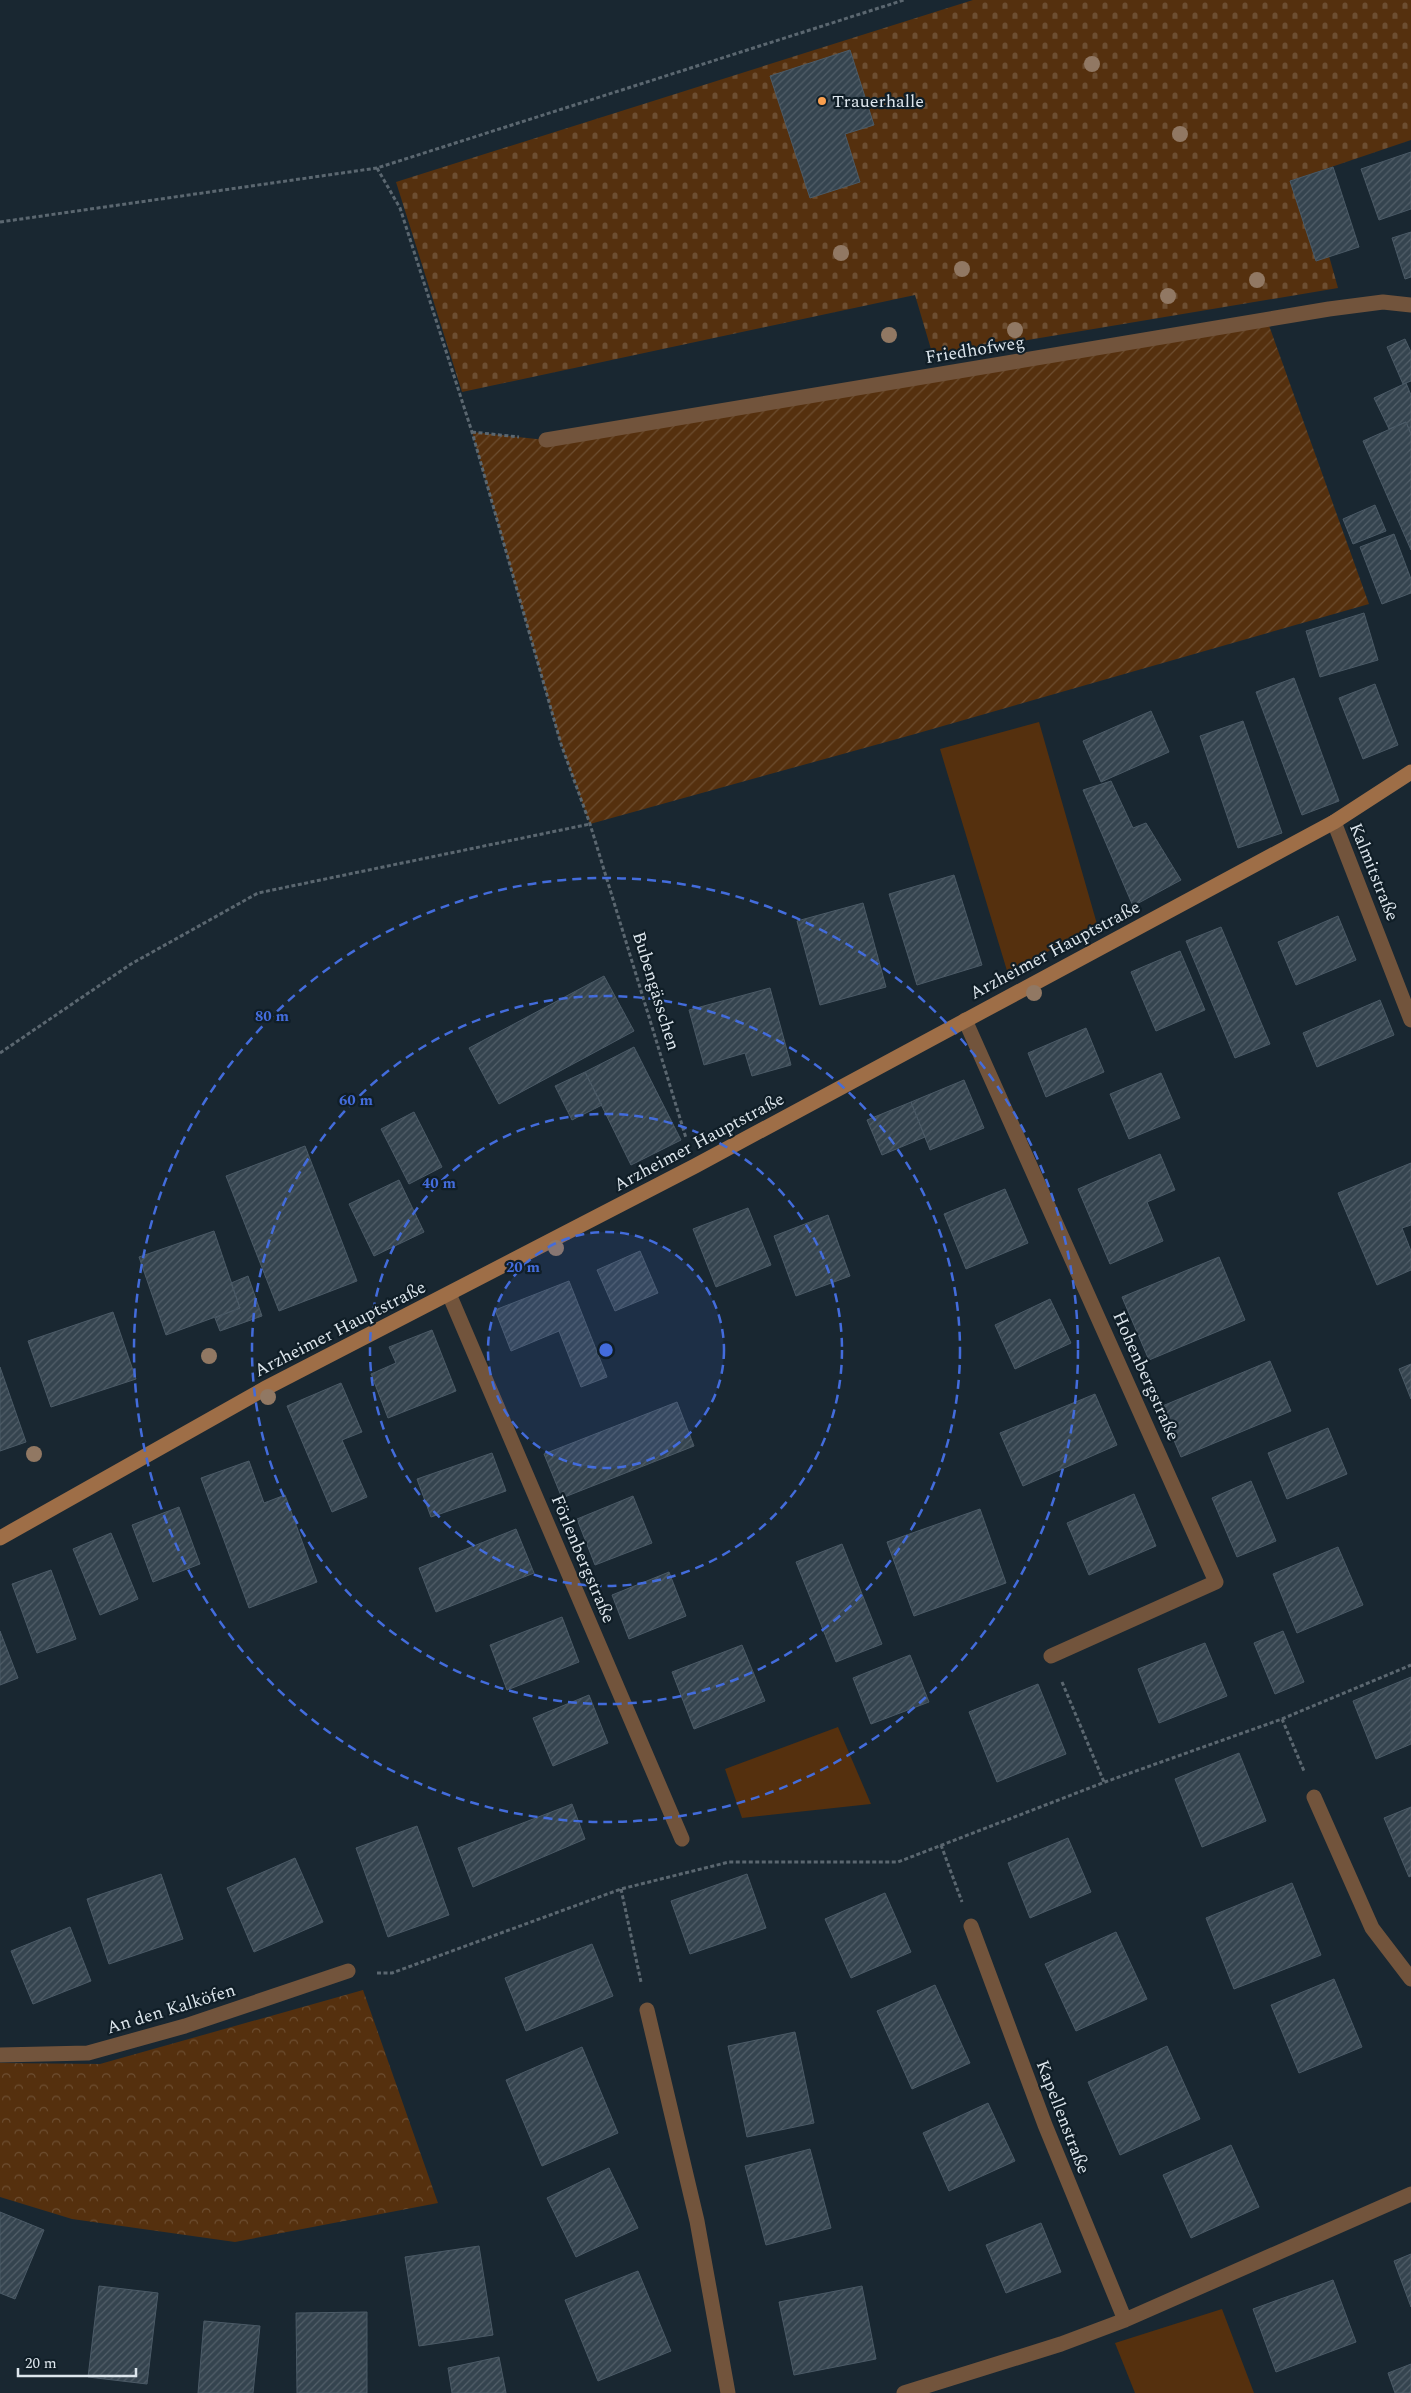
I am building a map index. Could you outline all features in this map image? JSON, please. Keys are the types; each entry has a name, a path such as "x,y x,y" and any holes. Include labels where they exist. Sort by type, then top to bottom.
{"street":[{"name":"Friedhofweg","path":"546,440 1329,309 1384,302 1411,305"},
{"name":"Arzheimer Hauptstraße","path":"0,1538 264,1389 695,1166 1334,822 1411,772"},
{"name":"Kalmitstraße","path":"1334,822 1411,1020"},
{"name":"Hohenbergstraße","path":"965,1020 984,1057 1216,1582 1051,1656"},
{"name":"Förlenbergstraße","path":"450,1294 682,1839"},
{"path":"1314,1797 1372,1928 1411,1979"},
{"name":"Kapellenstraße","path":"970,1926 1044,2125 1125,2320"},
{"name":"An den Kalköfen","path":"0,2055 88,2053 185,2026 348,1971"},
{"path":"647,2010 697,2221 728,2393"},
{"path":"904,2393 1061,2344 1125,2320 1411,2194"}],"path":[{"path":"0,222 376,168 904,0"},
{"name":"Bubengässchen","path":"376,168 400,208 472,432 561,744 590,824 695,1166"},
{"path":"472,432 546,440"},
{"path":"0,1053 131,964 258,893 590,824"},
{"path":"1051,1656 1105,1782"},
{"path":"348,1971 392,1973 621,1889 729,1862 898,1862 1105,1782 1282,1718 1411,1665"},
{"path":"1282,1718 1314,1797"},
{"path":"941,1844 970,1926"},
{"path":"621,1889 647,2010"}],"green space":[{"path":"973,0 1411,0 1411,140 1290,181 1316,261 1329,256 1338,288 933,356 915,295 462,392 396,182"},
{"path":"1267,320 1369,604 915,734 590,824 561,744 472,432 546,440"},
{"path":"1039,722 1097,924 1008,974 940,749"},
{"path":"838,1727 871,1804 742,1818 725,1769"},
{"path":"363,1990 438,2203 235,2242 72,2219 0,2197 0,2063 100,2064"},
{"path":"1222,2309 1254,2393 1135,2393 1115,2343"}],"building":[{"name":"Trauerhalle","path":"850,50 874,125 845,134 860,182 810,198 770,76"},
{"path":"1411,152 1411,209 1379,220 1361,169"},
{"path":"1333,167 1359,247 1316,261 1290,181"},
{"path":"1411,232 1411,277 1405,279 1392,238"},
{"path":"1405,339 1411,352 1411,381 1403,384 1387,347"},
{"path":"1406,383 1411,395 1411,434 1406,422 1389,429 1374,398"},
{"path":"1406,422 1411,434 1411,550 1363,441"},
{"path":"1375,505 1386,531 1353,544 1343,519"},
{"path":"1394,534 1411,579 1411,593 1382,604 1360,547"},
{"path":"1364,613 1378,660 1320,677 1306,631"},
{"path":"1294,678 1339,801 1302,815 1256,692"},
{"path":"1375,684 1398,745 1363,759 1339,698"},
{"path":"1151,711 1169,752 1101,782 1083,741"},
{"path":"1243,721 1282,833 1238,848 1200,736"},
{"path":"1111,781 1133,828 1146,823 1181,880 1133,906 1083,790"},
{"path":"954,875 982,965 917,985 889,894"},
{"path":"863,903 886,987 820,1005 797,921"},
{"path":"1338,916 1356,960 1296,985 1278,942"},
{"path":"1221,927 1270,1044 1235,1058 1186,941"},
{"path":"1180,951 1205,1010 1156,1031 1131,972"},
{"path":"604,976 634,1031 499,1104 469,1048"},
{"path":"770,988 791,1065 752,1076 745,1053 704,1065 689,1010"},
{"path":"1380,1000 1394,1035 1317,1067 1303,1033"},
{"path":"1086,1028 1104,1072 1046,1097 1028,1053"},
{"path":"634,1047 681,1140 631,1165 585,1072"},
{"path":"585,1072 602,1105 572,1120 555,1086"},
{"path":"1161,1073 1180,1118 1129,1139 1110,1094"},
{"path":"964,1080 984,1128 930,1150 911,1102"},
{"path":"911,1102 925,1137 882,1155 867,1120"},
{"path":"414,1112 442,1167 409,1184 381,1129"},
{"path":"305,1146 357,1281 279,1311 226,1176"},
{"path":"1160,1154 1175,1190 1147,1202 1163,1241 1110,1264 1078,1189"},
{"path":"1411,1163 1411,1225 1402,1228 1411,1251 1411,1270 1377,1285 1338,1193"},
{"path":"399,1180 424,1232 374,1256 349,1204"},
{"path":"1005,1189 1028,1243 966,1269 944,1214"},
{"path":"748,1208 771,1265 716,1287 693,1229"},
{"path":"828,1215 850,1276 796,1296 774,1236"},
{"path":"214,1231 240,1308 166,1335 139,1257"},
{"path":"640,1251 658,1293 615,1311 597,1270"},
{"path":"1219,1257 1245,1320 1149,1360 1122,1297"},
{"path":"248,1276 262,1316 220,1331 215,1318 240,1308 231,1283"},
{"path":"569,1281 607,1377 581,1387 559,1331 511,1351 495,1310"},
{"path":"1050,1299 1071,1343 1015,1369 995,1325"},
{"path":"113,1312 136,1379 51,1407 28,1341"},
{"path":"432,1330 456,1391 388,1418 371,1374 396,1363 389,1347"},
{"path":"1270,1361 1291,1411 1181,1457 1160,1407"},
{"path":"1411,1364 1411,1399 1399,1369"},
{"path":"0,1367 26,1442 0,1451"},
{"path":"341,1383 362,1432 342,1440 367,1497 332,1512 287,1406"},
{"path":"1095,1394 1117,1445 1023,1486 1000,1433"},
{"path":"677,1402 694,1446 562,1498 544,1454"},
{"path":"1328,1428 1347,1474 1287,1499 1268,1453"},
{"path":"492,1453 506,1491 431,1517 417,1479"},
{"path":"249,1461 264,1503 285,1495 317,1582 249,1608 201,1478"},
{"path":"1251,1481 1276,1541 1237,1557 1212,1498"},
{"path":"1134,1494 1156,1546 1089,1575 1067,1523"},
{"path":"633,1496 652,1543 595,1565 577,1519"},
{"path":"179,1507 200,1564 153,1582 132,1525"},
{"path":"980,1509 1006,1583 914,1616 887,1542"},
{"path":"516,1529 534,1573 436,1612 419,1568"},
{"path":"111,1533 138,1599 100,1615 73,1549"},
{"path":"842,1544 882,1644 836,1662 796,1562"},
{"path":"1338,1547 1363,1605 1297,1633 1273,1574"},
{"path":"51,1570 76,1639 37,1653 12,1584"},
{"path":"669,1572 686,1616 629,1639 612,1595"},
{"path":"562,1617 579,1662 507,1690 490,1645"},
{"path":"0,1631 18,1678 0,1685"},
{"path":"1283,1631 1304,1682 1275,1694 1254,1643"},
{"path":"1205,1643 1227,1696 1159,1723 1138,1669"},
{"path":"742,1645 765,1701 694,1729 672,1672"},
{"path":"910,1655 929,1702 871,1724 853,1678"},
{"path":"1411,1677 1411,1744 1376,1759 1353,1701"},
{"path":"1038,1684 1066,1754 997,1782 969,1712"},
{"path":"589,1695 608,1743 553,1766 533,1718"},
{"path":"1239,1753 1266,1821 1202,1847 1175,1779"},
{"path":"572,1804 585,1839 473,1887 458,1848"},
{"path":"1411,1807 1411,1876 1409,1877 1384,1818"},
{"path":"417,1826 449,1915 388,1937 356,1848"},
{"path":"1068,1838 1091,1892 1030,1918 1008,1863"},
{"path":"295,1858 323,1922 254,1952 227,1888"},
{"path":"161,1874 183,1939 109,1964 87,1899"},
{"path":"747,1874 766,1928 690,1954 671,1901"},
{"path":"1292,1883 1321,1955 1234,1989 1206,1918"},
{"path":"885,1893 911,1952 851,1978 825,1919"},
{"path":"70,1927 91,1981 33,2004 11,1951"},
{"path":"1116,1932 1147,1999 1076,2031 1045,1964"},
{"path":"592,1944 613,1996 526,2031 505,1978"},
{"path":"1334,1979 1362,2047 1299,2073 1271,2005"},
{"path":"935,1985 970,2063 912,2089 877,2011"},
{"path":"795,2032 814,2123 747,2137 728,2046"},
{"path":"1167,2046 1200,2119 1120,2155 1088,2082"},
{"path":"582,2047 618,2133 542,2166 506,2080"},
{"path":"988,2103 1015,2161 949,2191 923,2133"},
{"path":"1231,2145 1259,2207 1191,2238 1163,2175"},
{"path":"810,2149 831,2228 766,2245 745,2166"},
{"path":"609,2168 638,2228 576,2257 547,2198"},
{"path":"0,2212 44,2230 15,2299 0,2293"},
{"path":"1041,2223 1061,2272 1006,2293 986,2245"},
{"path":"479,2246 493,2335 419,2346 405,2257"},
{"path":"1411,2254 1411,2307 1394,2261"},
{"path":"638,2271 671,2351 598,2381 565,2300"},
{"path":"1333,2280 1356,2342 1276,2372 1253,2309"},
{"path":"99,2286 158,2293 147,2384 88,2377"},
{"path":"862,2286 876,2359 794,2375 779,2302"},
{"path":"367,2312 367,2393 297,2393 296,2313"},
{"path":"204,2321 260,2326 253,2393 198,2393"},
{"path":"499,2357 506,2393 452,2393 448,2368"},
{"path":"1411,2364 1411,2393 1395,2393 1388,2373"}],"place":[{"name":"Trauerhalle","path":"822,101"}]}
